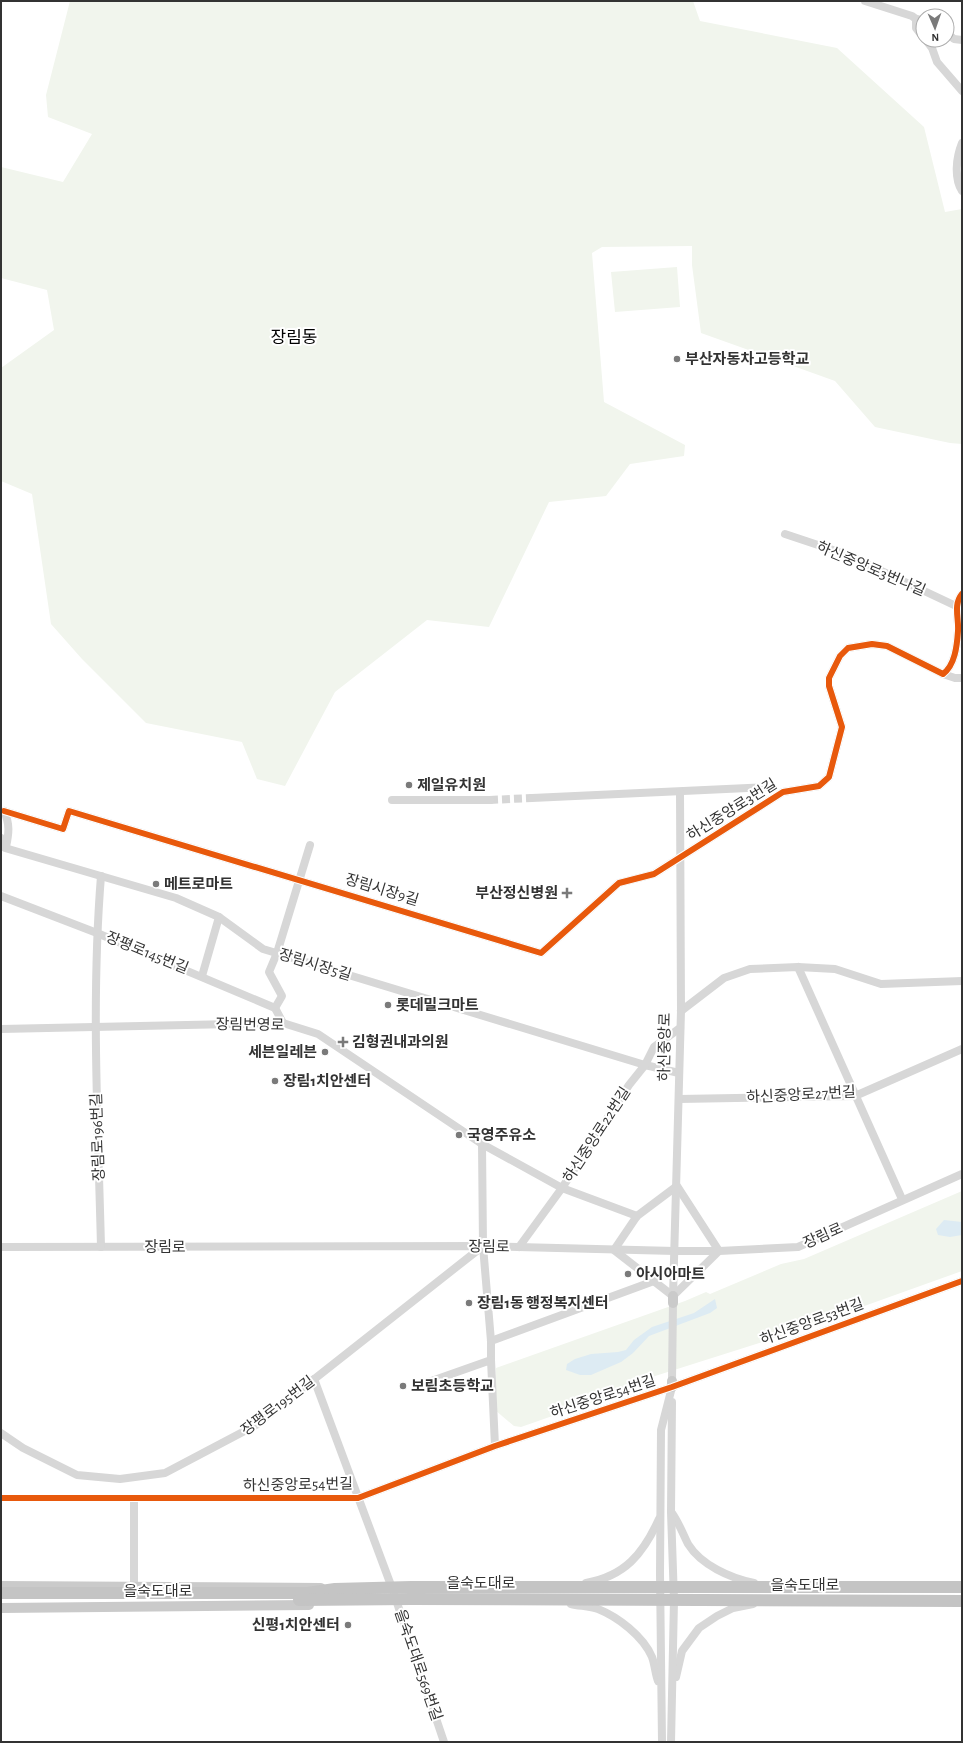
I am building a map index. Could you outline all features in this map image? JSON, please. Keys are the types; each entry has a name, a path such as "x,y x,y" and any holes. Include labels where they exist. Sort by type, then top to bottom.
{"highway":[{"name":"을숙도대로","path":"334,1595 563,1587 962,1587"},
{"path":"1,1593 307,1593 334,1595"},
{"name":"을숙도대로","path":"394,1593 550,1600 962,1601"},
{"path":"1,1600 334,1595"}],"main road":[{"name":"을숙도대로","path":"1,1586 307,1587 334,1595"},
{"name":"을숙도대로","path":"1,1608 306,1605 334,1595"}],"street":[{"path":"865,1 915,18"},
{"path":"932,48 937,62 962,91"},
{"path":"962,144 958,153 957,174 962,191"},
{"name":"하신중앙로3번나길","path":"786,534 848,555 956,606"},
{"path":"962,594 956,606 958,630 953,662 943,674 955,678 962,678"},
{"name":"하신중앙로3번길","path":"680,858 783,792 819,786 829,776 842,727 829,686 830,678 840,656 848,648 872,644 887,646 943,674"},
{"path":"532,798 769,787"},
{"name":"하신중앙로","path":"672,1384 681,1011 680,792"},
{"path":"392,800 490,800"},
{"name":"장림시장9길","path":"5,848 9,835 9,822 4,811 63,829 69,811 300,879 541,953 619,883 654,874 680,858"},
{"path":"1,838 5,848"},
{"path":"283,1023 275,1008 282,996 269,972 277,954 310,845"},
{"name":"장림시장5길","path":"5,848 176,898 219,917 263,949 277,954 645,1064 679,1072"},
{"name":"장림로196번길","path":"101,876 97,933 95,1028 101,1247"},
{"name":"장평로145번길","path":"1,896 97,933 275,1008"},
{"path":"202,976 219,917"},
{"path":"798,967 902,1199"},
{"path":"681,1011 724,978 750,969 798,967 835,969 881,984 962,981"},
{"name":"장림번영로","path":"1,1029 283,1023 318,1034 482,1144 562,1188 637,1216"},
{"name":"하신중앙로22번길","path":"519,1247 562,1188 629,1085 645,1064 654,1047 680,1028"},
{"name":"하신중앙로27번길","path":"679,1099 855,1096 962,1049"},
{"path":"482,1144 483,1246 491,1341 496,1446"},
{"name":"장림로","path":"1,1247 483,1246 675,1251 719,1251 798,1247 902,1199 962,1174"},
{"path":"677,1186 719,1251 673,1299 654,1281 614,1250 637,1216 677,1186"},
{"name":"장평로195번길","path":"1,1433 23,1448 77,1475 120,1479 165,1473 256,1425 483,1246"},
{"path":"491,1341 654,1281"},
{"name":"하신중앙로53번길","path":"672,1384 962,1281"},
{"path":"423,1384 491,1360"},
{"name":"을숙도대로569번길","path":"314,1379 394,1593 444,1742"},
{"path":"671,1742 674,1600 671,1512 672,1384"},
{"path":"662,1742 660,1600 661,1430 672,1384"},
{"name":"하신중앙로54번길","path":"1,1498 358,1498 496,1446 672,1384"},
{"path":"134,1498 134,1586"},
{"path":"671,1512 689,1545 702,1559 722,1572 737,1579 768,1587"},
{"path":"563,1587 602,1580 621,1570 644,1548 660,1517"},
{"path":"550,1600 597,1608 616,1617 633,1631 651,1655 655,1666 657,1680 662,1686"},
{"path":"672,1687 682,1651 699,1628 717,1616 733,1608 765,1601"}],"shaded area":[{"path":"70,1 693,1 700,21 837,48 924,127 945,212 962,209 962,444 950,443 875,427 835,381 701,333 692,265 692,246 602,247 592,253 604,402 685,445 684,456 630,464 606,496 549,502 489,627 427,620 335,692 285,786 257,779 242,742 146,723 82,659 51,624 32,494 1,481 1,368 54,330 47,290 1,278 1,167 63,182 92,134 48,117 46,95"},
{"path":"677,267 680,307 615,312 611,272"},
{"path":"962,1191 962,1271 828,1319 810,1323 781,1336 652,1377 618,1393 521,1427 514,1426 495,1410 496,1368 685,1301 706,1292 710,1294 781,1264 804,1259"},
{"path":"944,1220 962,1222 962,1235 950,1237 938,1235 936,1229"},
{"path":"715,1299 717,1308 710,1313 649,1336 633,1353 621,1362 591,1375 580,1375 566,1370 567,1364 575,1359 591,1354 626,1350 634,1340 652,1327 694,1313"}],"tunnel":[{"path":"490,800 532,798"}],"cycle path":[{"path":"4,811 63,829 69,811 541,953 619,883 654,874 783,792 819,786 829,777 842,727 829,686 829,678 840,656 848,648 872,644 887,646 943,674 950,666 955,655 958,631 957,607 959,598 962,594"},
{"path":"1,1498 358,1498 495,1446 672,1387 962,1281"}],"place":[{"name":"부산자동차고등학교","path":"677,359"},
{"name":"제일유치원","path":"409,785"},
{"name":"메트로마트","path":"156,884"},
{"name":"부산정신병원","path":"567,893"},
{"name":"롯데밀크마트","path":"388,1005"},
{"name":"김형권내과의원","path":"343,1042"},
{"name":"세븐일레븐","path":"325,1052"},
{"name":"장림1치안센터","path":"275,1081"},
{"name":"국영주유소","path":"459,1135"},
{"name":"아시아마트","path":"628,1274"},
{"name":"장림1동 행정복지센터","path":"469,1303"},
{"name":"보림초등학교","path":"403,1386"},
{"name":"신평1치안센터","path":"348,1625"}],"district":[{"name":"장림동","path":"294,337"}]}
